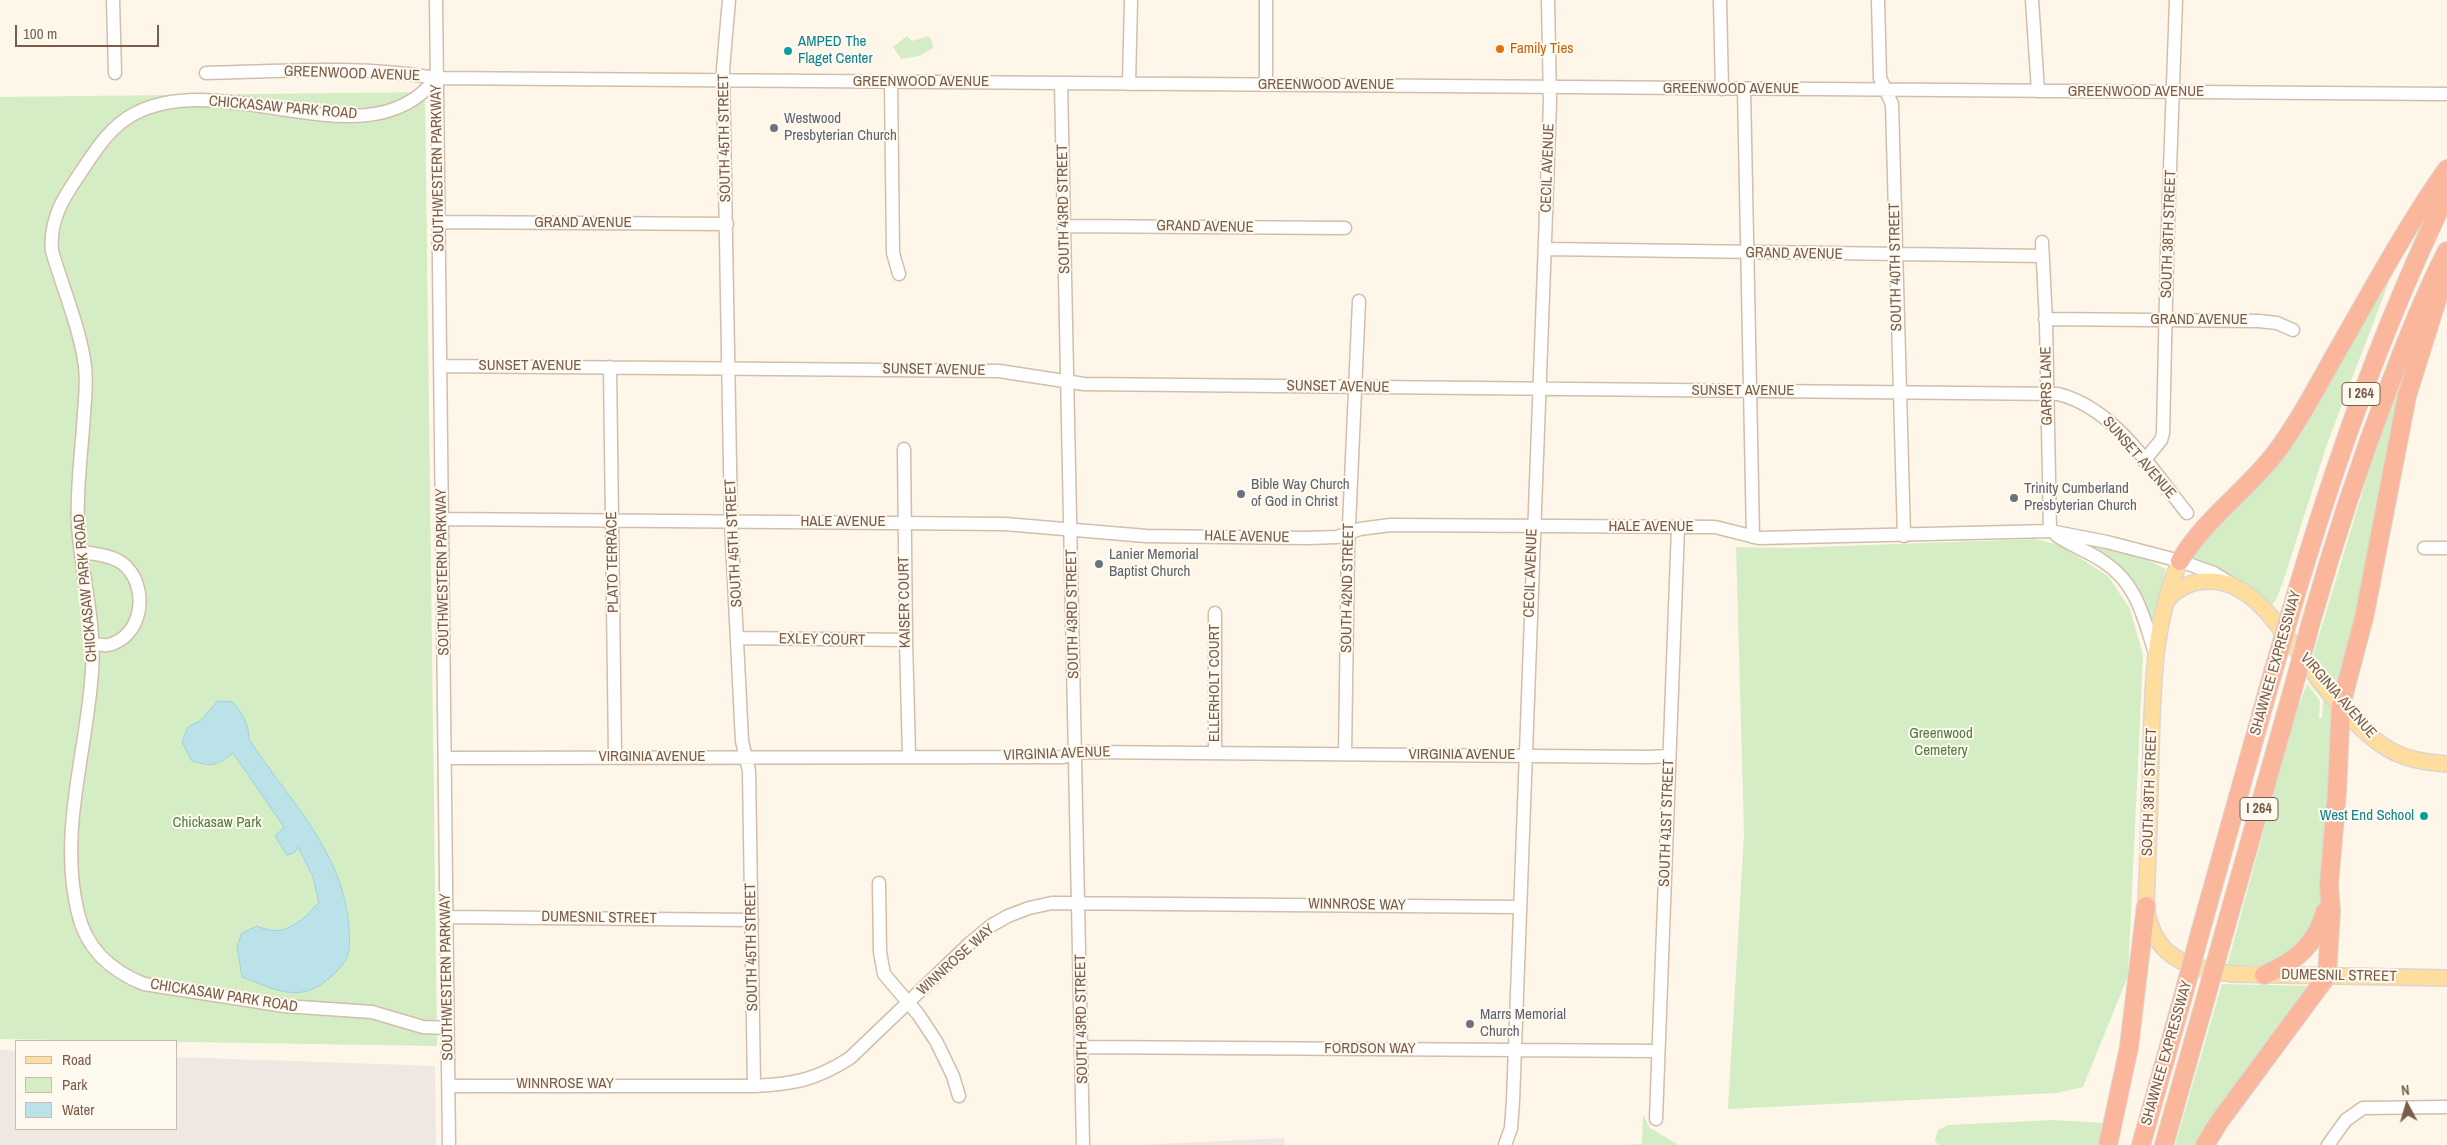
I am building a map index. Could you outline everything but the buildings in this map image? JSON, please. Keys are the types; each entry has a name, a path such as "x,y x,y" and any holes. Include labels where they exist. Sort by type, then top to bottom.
{"highway":[{"path":"2180,561 2199,532 2247,485 2277,450 2304,408 2421,207 2447,169"},
{"name":"SHAWNEE EXPRESSWAY","path":"2141,1145 2273,672 2333,473 2358,403 2414,266 2447,194"},
{"name":"SHAWNEE EXPRESSWAY","path":"2164,1145 2311,622 2345,508 2403,350 2447,251"},
{"path":"2264,975 2300,955 2318,934 2325,913 2330,885 2341,704 2364,618 2407,396 2447,268"},
{"path":"2205,1145 2219,1122 2327,976 2331,911 2330,885"},
{"path":"2108,1145 2129,1047 2146,906"}],"main road":[{"name":"SOUTH 38TH STREET","path":"2180,561 2163,607 2156,656 2146,906 2148,922 2156,939 2171,956 2183,964 2232,974"},
{"path":"2163,607 2172,594 2184,585 2192,582 2230,583"},
{"name":"VIRGINIA AVENUE","path":"2230,583 2254,599 2270,614 2341,704 2374,738 2393,752 2413,759 2447,764"},
{"name":"DUMESNIL STREET","path":"2232,974 2447,978"}],"street":[{"path":"113,0 115,72"},
{"name":"SOUTHWESTERN PARKWAY","path":"436,0 449,1145"},
{"name":"SOUTH 45TH STREET","path":"729,0 724,80 731,521 739,638 742,741 749,771 754,1086"},
{"path":"1129,84 1131,0"},
{"path":"1266,0 1266,85"},
{"name":"CECIL AVENUE","path":"1505,1145 1511,1128 1538,389 1545,249 1550,87 1548,0"},
{"path":"1720,0 1722,89"},
{"name":"SOUTH 40TH STREET","path":"1878,0 1880,78 1892,104 1898,392 1904,536"},
{"path":"2032,0 2038,91"},
{"name":"SOUTH 38TH STREET","path":"2144,461 2162,440 2163,432 2176,0"},
{"name":"GREENWOOD AVENUE","path":"206,73 339,71 409,73 436,78 2447,94"},
{"name":"CHICKASAW PARK ROAD","path":"436,78 426,92 408,104 388,112 372,115 326,114 214,101 166,103 134,114 114,128 60,203 54,220 51,241 52,251 80,340 85,367 78,515 92,643 91,689 75,785 71,844 78,912 86,934 99,955 126,976 144,984 285,1006 372,1012 423,1027 448,1028"},
{"path":"891,82 893,253 898,274"},
{"name":"SOUTH 43RD STREET","path":"1061,83 1083,1047 1083,1145"},
{"path":"1744,89 1753,538"},
{"name":"GRAND AVENUE","path":"439,222 727,224"},
{"name":"GRAND AVENUE","path":"1065,226 1345,228"},
{"name":"GARRS LANE","path":"2042,242 2048,394 2050,531"},
{"name":"GRAND AVENUE","path":"1545,249 2042,256"},
{"name":"SOUTH 42ND STREET","path":"1345,754 1349,533 1359,301"},
{"name":"GRAND AVENUE","path":"2045,319 2259,321 2277,323 2293,330"},
{"name":"SUNSET AVENUE","path":"441,366 999,370 1084,384 2058,394 2078,401 2102,415 2144,461 2187,513"},
{"name":"PLATO TERRACE","path":"610,367 615,756"},
{"name":"KAISER COURT","path":"904,449 909,756"},
{"name":"HALE AVENUE","path":"442,519 1005,524 1071,528 1146,536 1282,538 1322,538 1366,528 1390,525 1715,527 1753,538 1904,536 2050,531"},
{"name":"SOUTH 41ST STREET","path":"1656,1119 1678,528"},
{"path":"2050,531 2070,544 2105,562 2128,584 2140,603 2156,656"},
{"name":"VIRGINIA AVENUE","path":"2050,531 2107,542 2180,561 2214,573 2230,583"},
{"path":"2424,548 2447,548"},
{"path":"81,552 114,558 123,564 135,582 140,601 137,620 128,632 107,645 92,643"},
{"name":"ELLERHOLT COURT","path":"1215,613 1215,753"},
{"name":"EXLEY COURT","path":"739,638 906,640"},
{"name":"VIRGINIA AVENUE","path":"445,758 615,756 746,758 1063,757 1086,752 1669,756"},
{"path":"879,884 881,963 887,979 918,1014 936,1041 953,1076 959,1096"},
{"name":"WINNROSE WAY","path":"449,1086 754,1086 790,1084 807,1080 832,1070 862,1047 969,944 1008,916 1028,908 1052,903 1519,907"},
{"name":"DUMESNIL STREET","path":"446,917 752,920"},
{"name":"FORDSON WAY","path":"1083,1047 1658,1052"},
{"path":"2328,1145 2346,1120 2363,1108 2447,1107"}],"shaded area":[{"path":"0,1050 15,1051 15,1130 178,1130 178,1057 435,1066 436,1145 0,1145"},
{"path":"1284,1138 1285,1145 1137,1145"}],"green space":[{"path":"907,36 912,41 928,36 932,41 933,48 919,56 901,59 893,47"},
{"name":"Chickasaw Park","path":"425,92 437,1046 178,1042 178,1040 0,1039 0,97"},
{"path":"2403,245 2327,444 2283,582 2272,605 2244,583 2223,572 2190,560 2188,555 2257,481"},
{"path":"2403,378 2405,378 2353,627 2338,684 2313,655 2374,454"},
{"name":"Greenwood Cemetery","path":"2035,539 2060,545 2108,576 2130,609 2143,655 2128,976 2083,1087 2057,1093 1728,1109 1744,834 1736,547 1788,548"},
{"path":"2076,540 2139,556 2166,569 2152,622 2147,609"},
{"path":"2310,681 2333,712 2322,903 2310,939 2268,965 2227,966 2295,715 2307,684 2320,701 2319,718 2322,718 2323,700 2308,682"},
{"path":"2222,984 2309,986 2199,1145 2175,1145"},
{"path":"1643,1115 1650,1128 1679,1145 1623,1145 1642,1144"},
{"path":"2053,1120 2103,1123 2099,1145 1938,1145 1935,1140 1938,1130 1948,1125"}],"water":[{"path":"218,701 233,702 239,710 246,724 249,739 312,827 337,875 345,900 349,928 347,957 341,967 324,983 312,989 301,992 279,991 242,977 237,946 242,933 257,926 276,931 288,928 307,915 319,903 313,877 298,847 294,853 287,855 275,836 284,827 233,753 218,763 210,765 199,763 192,761 182,742 188,727 200,721"}],"place":[{"name":"Family Ties","path":"1500,49"},
{"name":"AMPED The Flaget Center","path":"788,51"},
{"name":"Westwood Presbyterian Church","path":"774,128"},
{"name":"Bible Way Church of God in Christ","path":"1241,494"},
{"name":"Trinity Cumberland Presbyterian Church","path":"2014,498"},
{"name":"Lanier Memorial Baptist Church","path":"1099,564"},
{"name":"West End School","path":"2424,816"},
{"name":"Marrs Memorial Church","path":"1470,1024"}]}
